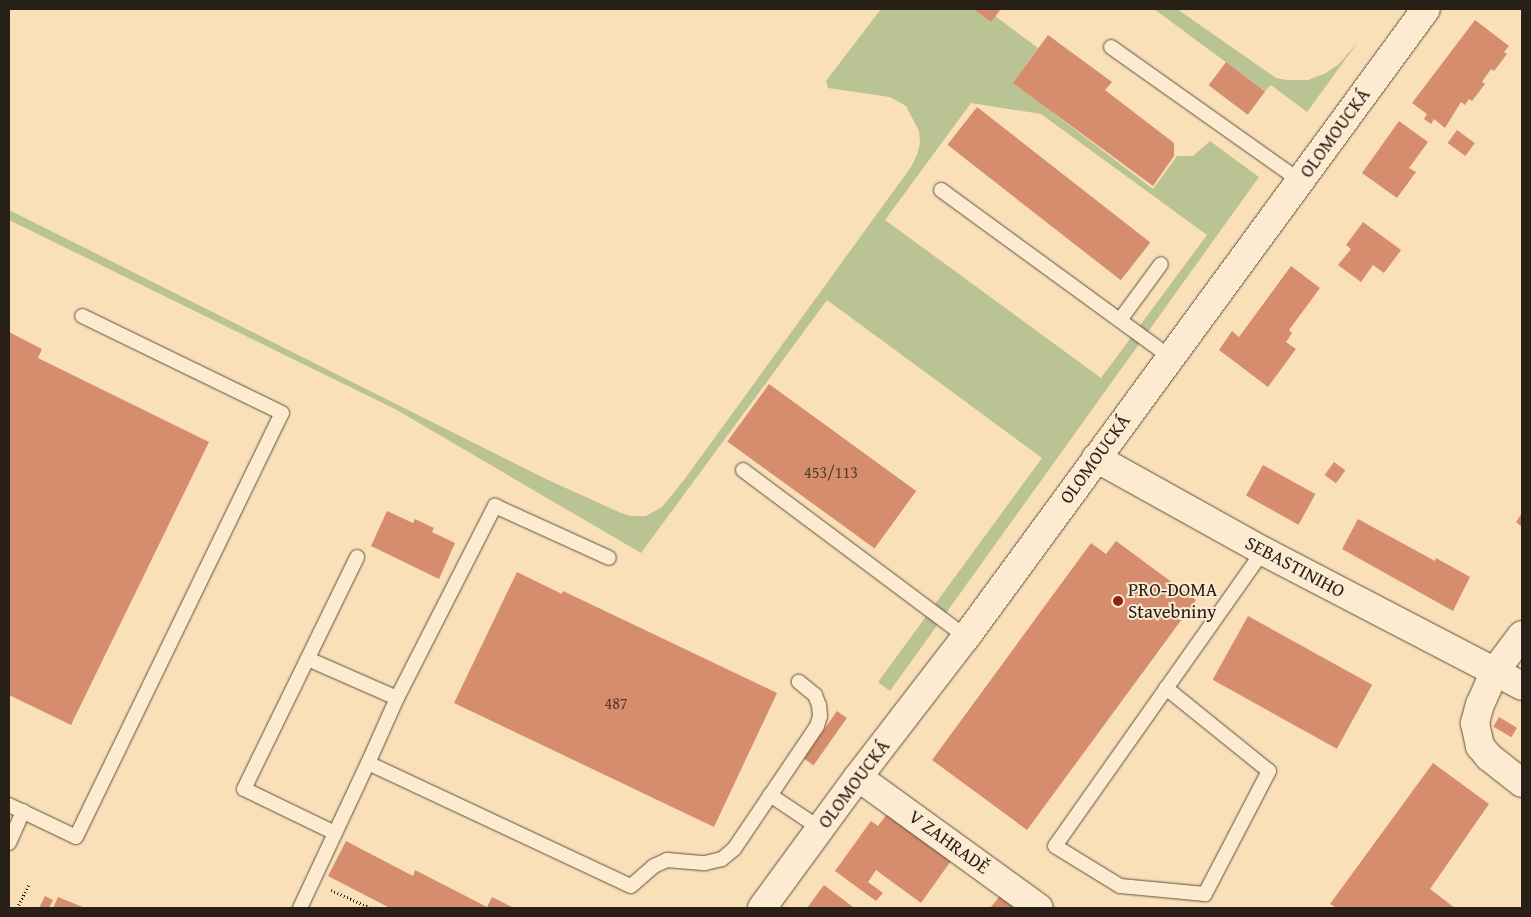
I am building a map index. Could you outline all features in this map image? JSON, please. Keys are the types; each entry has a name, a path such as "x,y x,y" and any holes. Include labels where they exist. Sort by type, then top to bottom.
{"street":[{"name":"OLOMOUCKÁ","path":"762,908 858,777 966,637 1426,9"},
{"name":"SEBASTINIHO","path":"1096,458 1263,551 1522,686"},
{"path":"1522,635 1495,671 1480,704 1474,723 1480,746 1489,757 1522,783"},
{"name":"V ZAHRADĚ","path":"858,777 1039,908"}],"lane":[{"path":"1110,48 1300,181"},
{"path":"941,190 1171,358"},
{"path":"1120,320 1161,264"},
{"path":"9,804 76,837 282,413 82,316"},
{"path":"743,470 966,637"},
{"path":"300,908 397,698 495,506 609,558"},
{"path":"1166,688 1269,771 1205,894 1120,886 1055,846 1166,688 1263,551"},
{"path":"335,833 244,790 357,558"},
{"path":"308,659 397,698"},
{"path":"368,763 631,886 654,866 667,860 705,863 722,859 734,849 816,726 820,716 819,705 815,695 799,682"},
{"path":"770,795 820,829"},
{"path":"9,843 23,811"}],"path":[{"path":"17,908 28,884"},
{"path":"329,896 332,889 371,908"}],"green space":[{"path":"881,9 973,9 991,22 995,16 1038,48 1014,83 1153,189 1177,156 1193,156 1210,141 1259,177 890,691 878,682 1042,458 827,300 641,553 395,409 9,220 9,210 546,479 621,513 631,516 646,516 662,507 684,480 911,167 917,155 920,143 919,131 906,106 890,97 828,88 826,81","holes":["971,103 1041,114 1207,235 1101,378 885,220"]},
{"path":"1154,9 1177,9 1276,78 1287,80 1308,80 1324,74 1338,65 1358,42 1307,112 1271,85 1265,91"}],"building":[{"path":"973,9 1001,9 991,22"},
{"path":"1475,20 1509,46 1504,52 1507,54 1494,71 1491,69 1482,82 1485,84 1472,101 1469,99 1465,105 1461,102 1445,128 1434,119 1431,124 1424,119 1427,114 1412,103"},
{"path":"1048,35 1112,82 1105,90 1174,143 1174,156 1153,186 1013,83"},
{"path":"1226,62 1265,91 1248,115 1209,85"},
{"path":"977,107 1150,242 1121,280 947,145"},
{"path":"1399,121 1428,142 1409,168 1416,172 1397,198 1362,173"},
{"path":"1457,130 1475,143 1465,156 1448,143"},
{"path":"1363,222 1401,250 1384,273 1373,265 1361,282 1338,265 1351,249 1346,245"},
{"path":"1291,266 1320,288 1289,330 1292,333 1286,342 1296,349 1268,387 1219,350 1232,331 1239,337"},
{"path":"9,332 42,349 38,358 209,442 71,725 9,695"},
{"path":"769,384 916,491 875,548 727,441"},
{"path":"1334,462 1345,470 1336,483 1325,475"},
{"path":"1263,465 1315,494 1299,525 1246,496"},
{"path":"387,511 413,523 415,519 434,528 432,532 455,543 439,579 371,546"},
{"path":"1522,513 1522,527 1516,522"},
{"path":"1358,519 1435,561 1436,558 1470,577 1453,611 1342,549"},
{"path":"1116,541 1196,600 1027,830 932,760 1091,543 1106,554"},
{"path":"517,572 562,594 563,591 777,693 714,827 454,703"},
{"path":"1248,616 1372,685 1337,749 1213,680"},
{"path":"837,711 847,718 814,765 804,759"},
{"path":"1499,717 1517,728 1511,737 1493,726"},
{"path":"1433,763 1489,804 1430,889 1455,908 1337,908 1330,904"},
{"path":"889,811 953,858 921,903 876,870 868,882 883,893 876,901 835,871 871,821 878,826"},
{"path":"346,841 413,876 415,870 487,907 492,897 514,908 390,908 328,876"},
{"path":"824,885 853,907 807,908"},
{"path":"45,896 53,900 49,908 39,908"},
{"path":"1000,896 1017,908 990,908"},
{"path":"58,897 85,908 53,908"}],"place":[{"name":"PRO-DOMA Stavebniny","path":"1118,601"}]}
